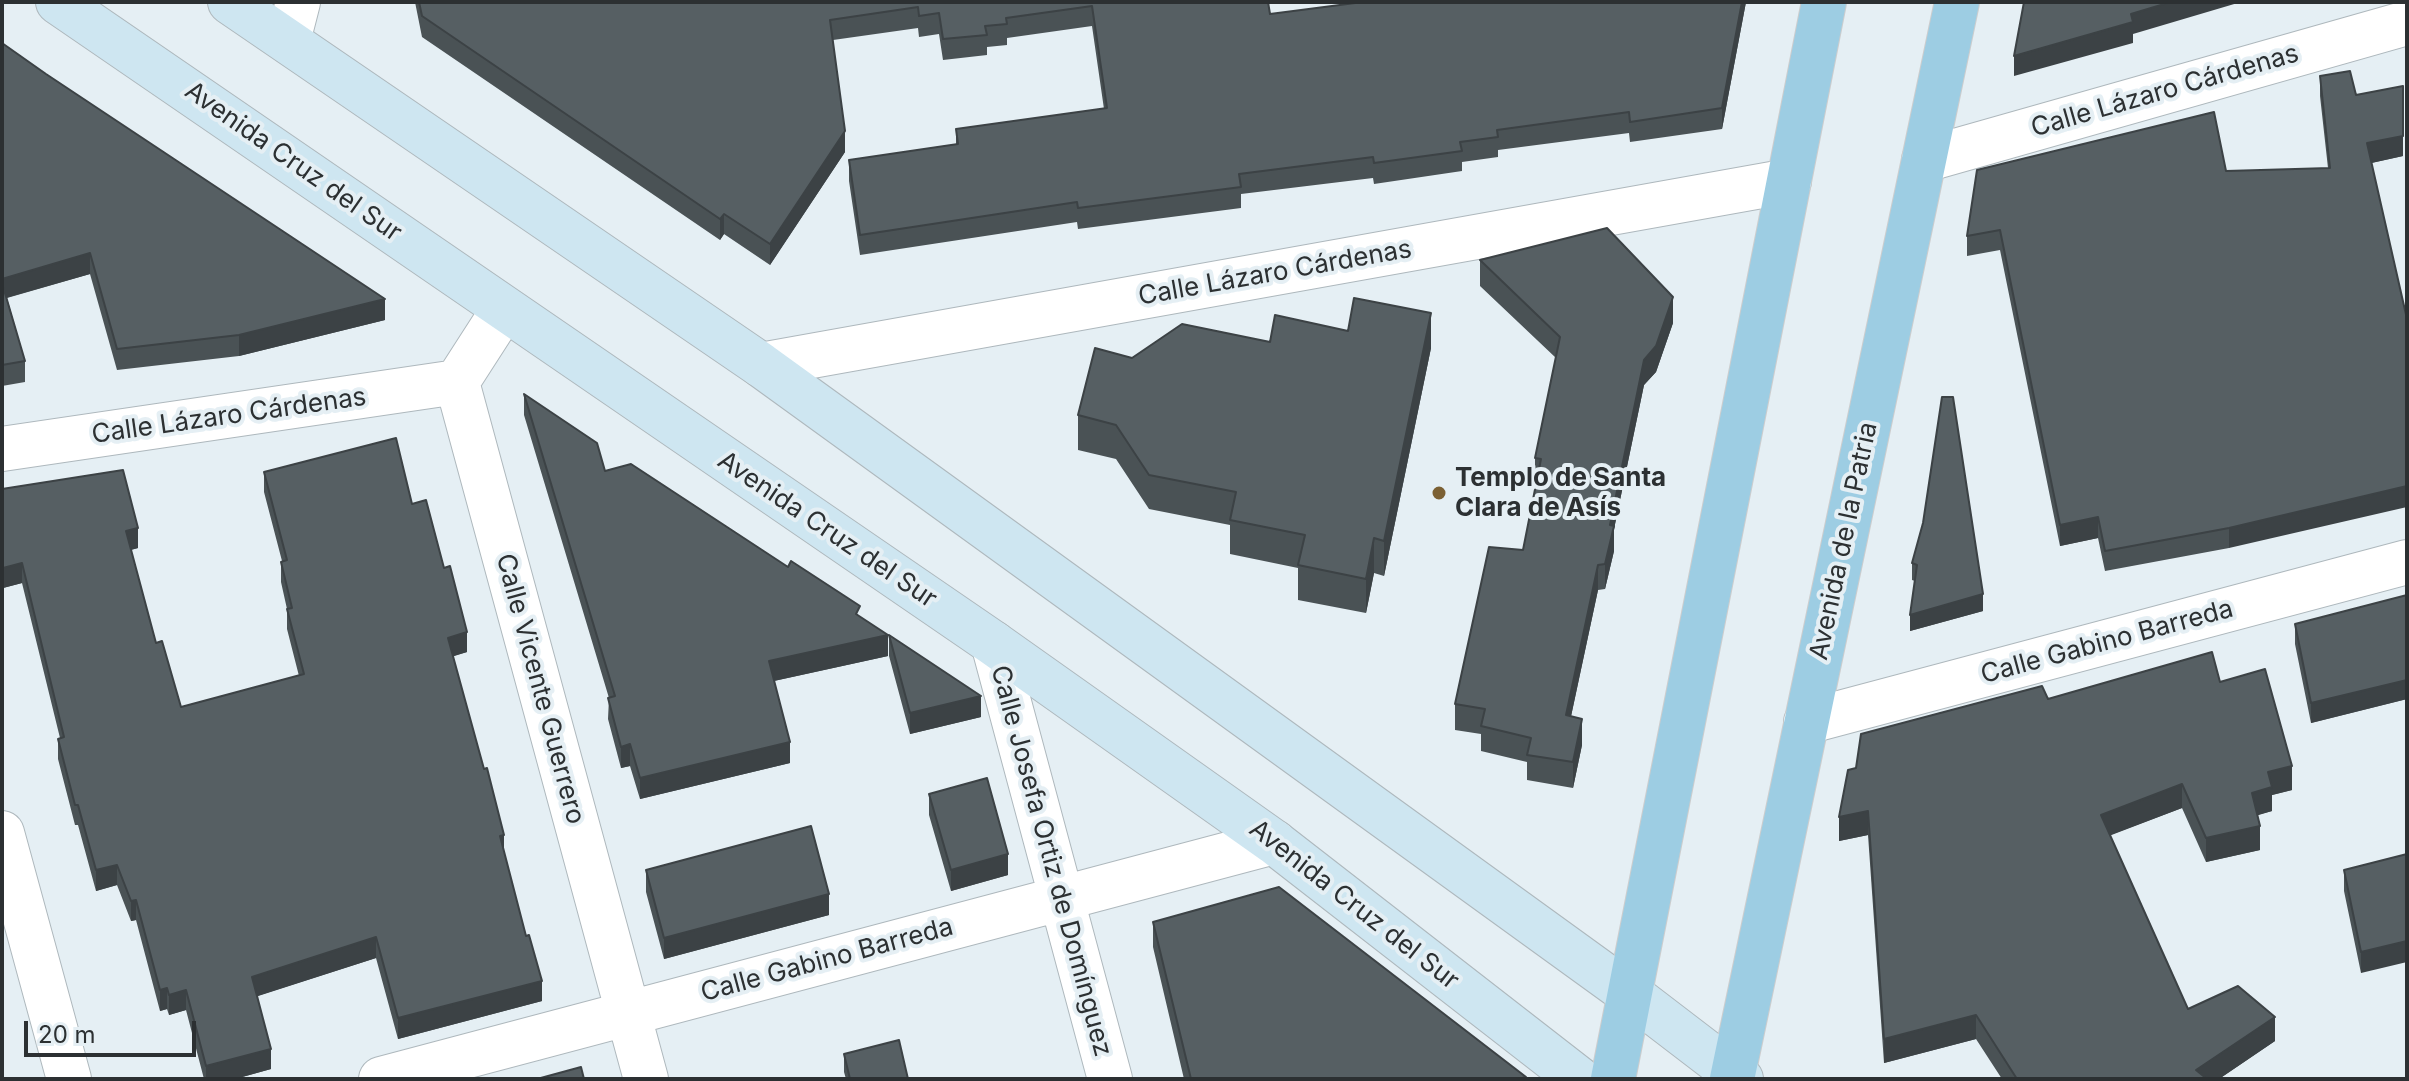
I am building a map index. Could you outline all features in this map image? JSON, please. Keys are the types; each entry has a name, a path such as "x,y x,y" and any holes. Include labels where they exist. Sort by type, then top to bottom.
{"main road":[{"name":"Avenida Cruz del Sur","path":"58,2 993,643 1274,842 1579,1079"},
{"path":"230,2 293,21 761,365 1630,994 1735,1077"},
{"path":"1613,1079 1824,2"},
{"name":"Avenida de la Patria","path":"1735,1077 1957,2"}],"street":[{"name":"Calle Lázaro Cárdenas","path":"1924,160 2407,23"},
{"name":"Calle Lázaro Cárdenas","path":"761,365 1789,181"},
{"path":"457,382 504,309"},
{"name":"Calle Lázaro Cárdenas","path":"2,449 457,382"},
{"name":"Calle Vicente Guerrero","path":"457,382 646,1079"},
{"name":"Calle Gabino Barreda","path":"1806,722 2407,562"},
{"name":"Calle Josefa Ortiz de Domínguez","path":"993,643 1110,1079"},
{"path":"2,833 69,1079"},
{"name":"Calle Gabino Barreda","path":"381,1079 1274,842"}],"building":[{"path":"419,2 1268,2 1270,14 1363,2 1742,2 1722,108 1630,122 1629,112 1497,130 1498,137 1460,142 1462,151 1374,163 1373,157 1239,174 1241,187 1078,208 1077,202 860,235 849,160 958,144 956,129 1107,108 1092,6 1006,18 1007,24 985,26 987,35 943,39 939,13 919,16 918,7 830,20 845,131 770,244 724,214 720,219 422,16"},
{"path":"2024,2 2171,2 2131,14 2133,22 2014,56"},
{"path":"2,43 385,299 239,335 117,349 90,253 2,279"},
{"path":"2350,71 2356,95 2403,86 2403,136 2367,143 2407,319 2407,486 2229,528 2105,551 2098,517 2060,525 2000,230 1967,236 1977,170 2214,112 2226,171 2330,168 2320,76"},
{"path":"1607,228 1673,297 1656,346 1644,360 1610,525 1614,526 1605,564 1598,565 1566,715 1582,719 1573,762 1527,755 1531,738 1481,726 1485,709 1455,704 1489,547 1523,550 1541,459 1535,458 1560,337 1480,260"},
{"path":"2,283 25,361 2,365"},
{"path":"1354,298 1431,313 1384,541 1374,538 1366,579 1298,565 1305,535 1230,520 1236,492 1149,475 1116,425 1078,415 1095,348 1132,358 1182,324 1270,342 1275,315 1348,331"},
{"path":"524,394 597,443 605,471 631,464 788,567 791,561 860,606 856,614 888,635 769,661 790,742 640,778 630,744 621,747 608,698 615,696"},
{"path":"1942,397 1953,397 1983,594 1910,615 1917,565 1912,563 1923,523"},
{"path":"396,438 412,504 426,500 444,568 450,566 467,632 448,638 484,769 487,768 504,835 500,836 526,936 529,935 542,981 398,1018 376,937 252,977 271,1049 206,1066 186,990 169,995 167,988 160,990 136,900 131,901 117,865 96,870 58,739 64,737 22,563 3,568 2,564 2,489 123,470 138,528 126,531 156,643 162,641 181,707 304,674 287,609 292,608 281,562 287,560 264,472"},
{"path":"2407,595 2407,680 2311,703 2295,624"},
{"path":"889,635 981,696 910,713"},
{"path":"2212,652 2220,682 2265,669 2292,766 2268,772 2272,787 2252,793 2260,826 2206,838 2182,784 2101,815 2188,1009 2238,986 2275,1017 2196,1070 2207,1079 2017,1079 1976,1015 1884,1039 1868,811 1839,817 1848,770 1856,768 1861,734 2042,686 2048,699"},
{"path":"987,778 1008,854 951,870 929,794"},
{"path":"811,826 829,894 664,938 646,870"},
{"path":"2407,854 2407,941 2361,952 2344,870"},
{"path":"1279,887 1526,1077 1191,1079 1153,922"},
{"path":"899,1040 908,1079 850,1079 844,1054"},
{"path":"581,1067 584,1079 537,1079"}],"place":[{"name":"Templo de Santa Clara de Asís","path":"1439,493"}]}
